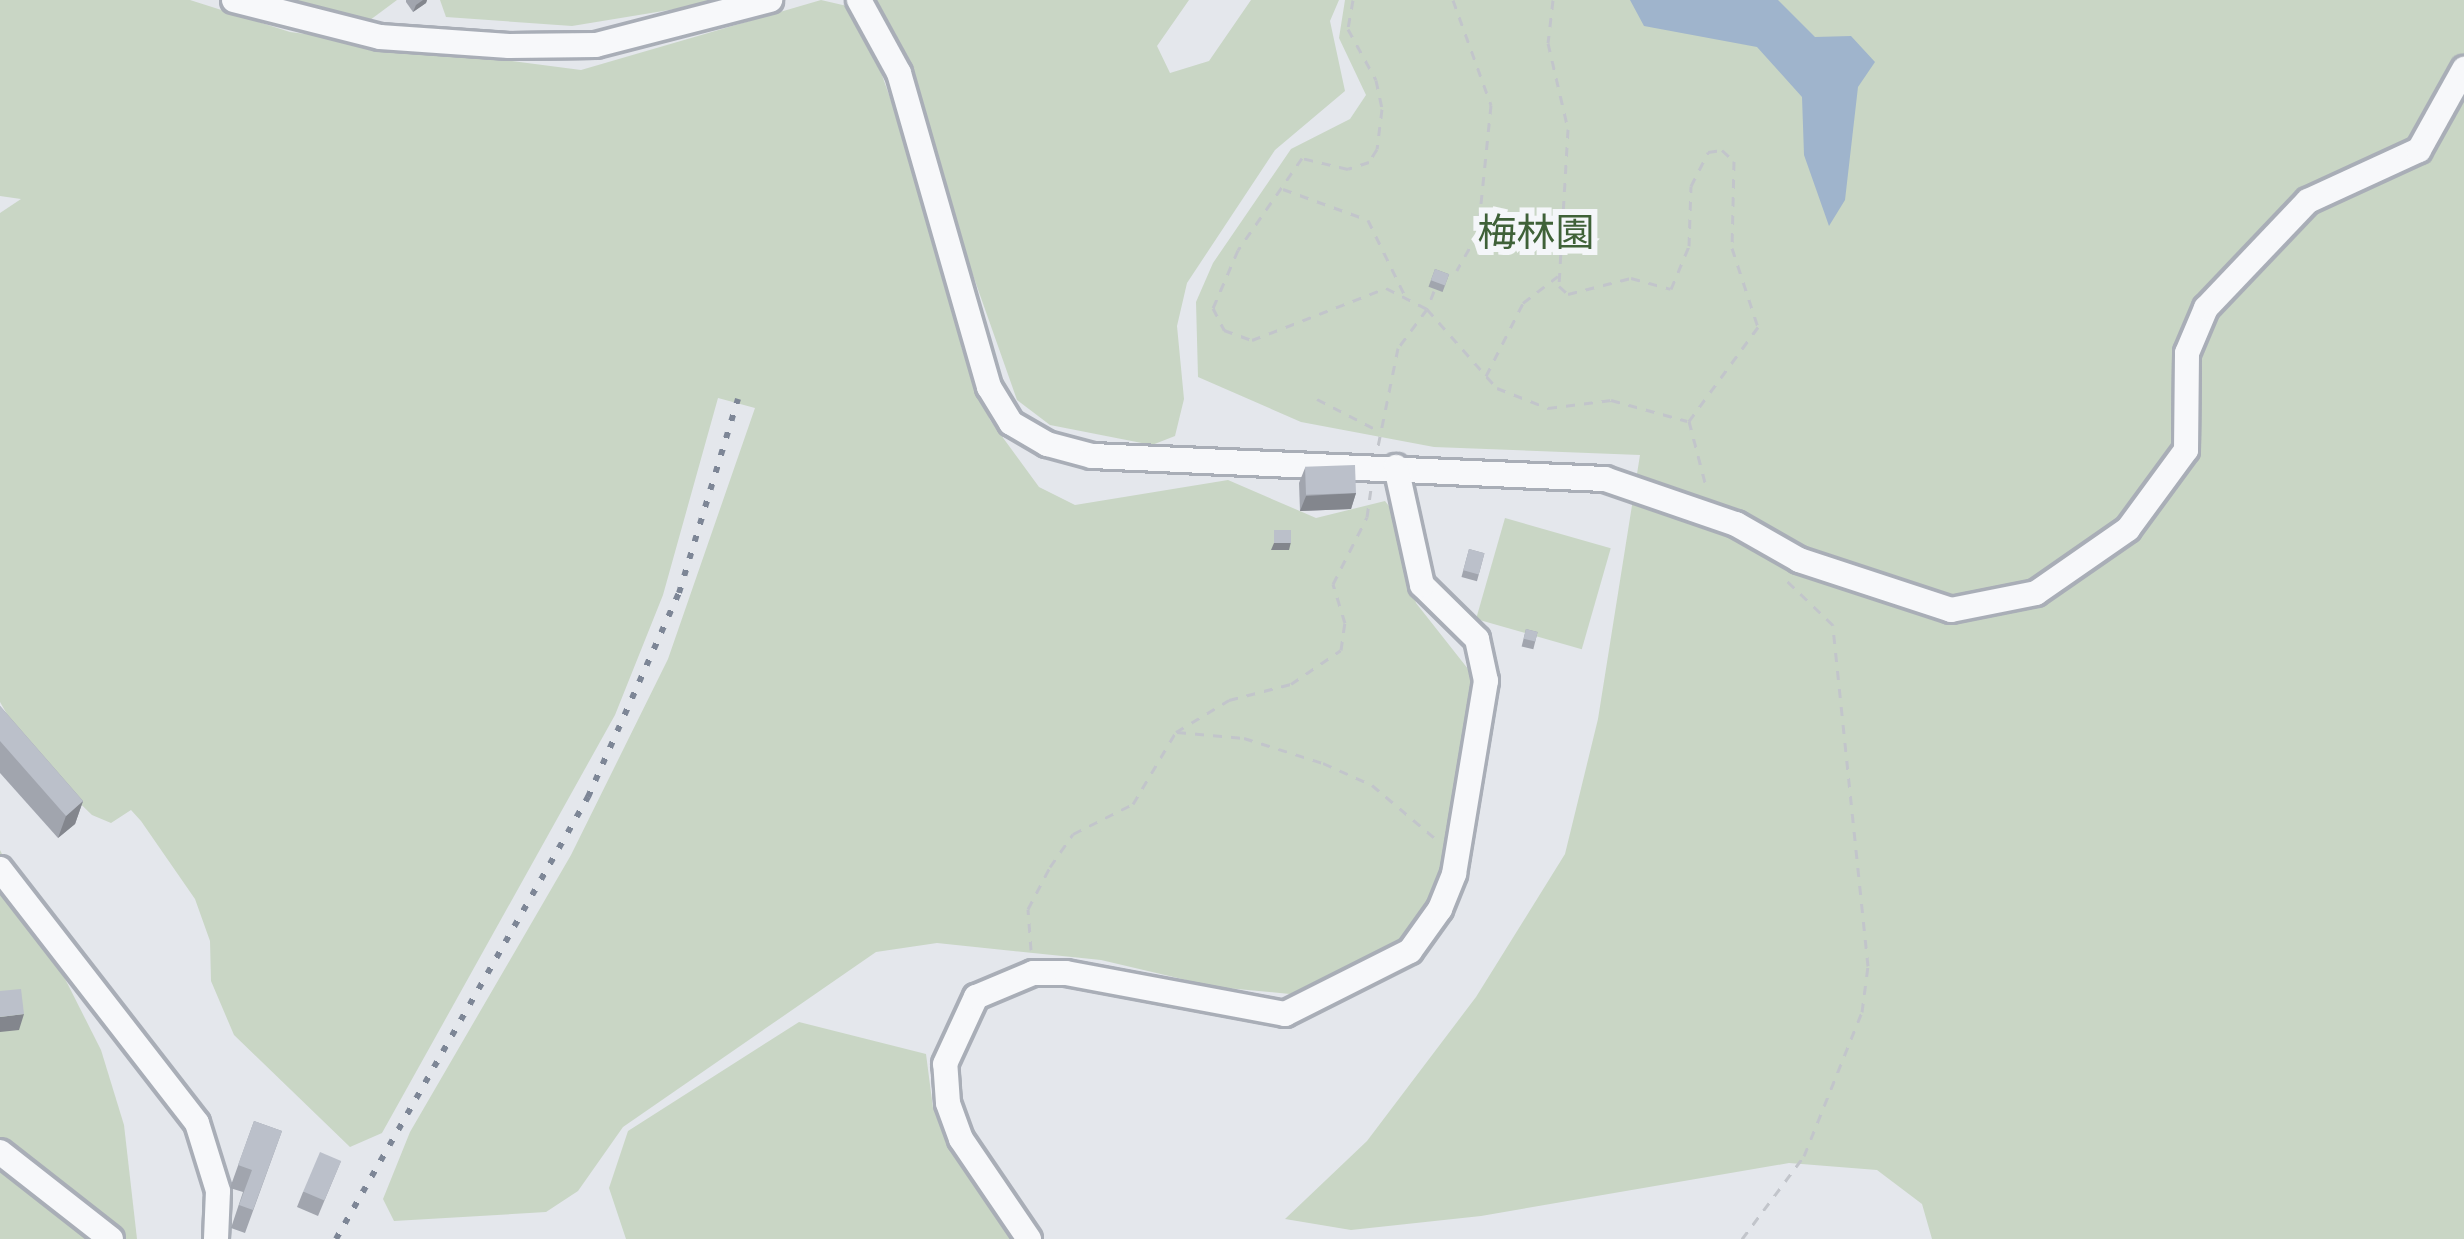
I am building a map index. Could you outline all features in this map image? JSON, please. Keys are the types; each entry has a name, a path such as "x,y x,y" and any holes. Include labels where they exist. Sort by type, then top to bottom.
{"street":[{"path":"234,0 380,38 531,46 596,45 770,0"},
{"path":"859,0 899,73 950,230 965,316 1011,423 1092,456 1605,479 1716,516 1799,560 1951,610 2036,592 2088,563 2159,496 2186,450 2187,353 2206,308 2308,201 2419,149 2464,69"},
{"path":"1029,1239 962,1138 947,1103 945,1064 976,997 1033,973 1285,1014 1410,951 1440,909 1456,864 1486,681 1477,639 1422,585 1380,466"},
{"path":"0,869 196,1124 218,1191 216,1239"},
{"path":"0,1152 111,1239"}],"path":[{"path":"1353,0 1348,29 1379,94 1377,149 1369,162 1348,169 1302,158 1215,291 1224,330 1252,340 1386,288 1427,309 1486,376 1548,408 1611,400 1689,421"},
{"path":"1453,0 1491,105 1478,233 1457,270"},
{"path":"1553,0 1548,43 1568,129 1559,275 1568,294 1631,278 1671,290 1689,246 1691,186 1708,152 1722,150 1734,161 1732,248 1758,327 1689,421"},
{"path":"1281,188 1368,220 1392,257 1406,298"},
{"path":"1486,376 1523,303 1559,275"},
{"path":"1033,973 1028,909 1072,834 1133,804 1176,732 1229,700 1292,684 1341,650 1345,623 1333,584 1367,517 1398,348 1427,309 1434,290"},
{"path":"1317,399 1381,431"},
{"path":"1689,421 1716,516"},
{"path":"1742,1239 1804,1156 1862,1012 1868,966 1833,625 1778,572"},
{"path":"1176,732 1244,738 1372,784 1425,826 1456,864"}],"green space":[{"path":"0,0 190,0 290,32 581,70 821,0 847,6 867,33 936,227 962,349 990,420 1039,487 1075,505 1228,480 1316,518 1385,501 1396,515 1416,603 1472,674 1436,894 1391,952 1290,994 1216,987 1101,960 937,943 876,952 623,1127 578,1191 546,1212 394,1221 383,1199 410,1132 571,855 668,659 755,408 718,398 663,595 615,715 382,1133 350,1147 234,1035 211,981 210,941 195,899 141,821 131,810 111,823 92,815 31,756 0,702 0,213 21,199 0,196"},
{"path":"278,0 397,0 362,26"},
{"path":"440,0 730,0 572,26 446,17"},
{"path":"876,0 1189,0 1157,46 1170,73 1209,61 1251,0 1339,0 1330,21 1345,91 1275,150 1187,283 1177,326 1184,399 1175,436 1152,445 1050,425 1017,400"},
{"name":"梅林園","path":"1345,0 2464,0 2464,1239 1932,1239 1922,1204 1877,1170 1789,1163 1481,1216 1351,1230 1285,1219 1367,1141 1476,997 1565,854 1598,719 1640,455 1434,447 1301,422 1198,377 1196,302 1213,263 1291,149 1350,119 1366,95 1339,38"},
{"path":"1505,518 1611,548 1582,649 1476,619"},
{"path":"0,850 101,1050 124,1125 137,1239 0,1239"},
{"path":"799,1022 926,1054 933,1108 1016,1239 626,1239 609,1188 628,1131"}],"water":[{"path":"1630,0 1778,0 1815,37 1851,36 1875,62 1858,87 1845,200 1829,226 1804,155 1802,97 1757,47 1644,26"}],"building":[{"path":"1435,269 1449,274 1445,285 1431,280"},
{"path":"1355,465 1356,493 1306,495 1305,467"},
{"path":"1274,530 1291,530 1291,543 1274,543"},
{"path":"1469,549 1484,553 1479,574 1463,570"},
{"path":"1526,629 1538,632 1535,642 1524,639"},
{"path":"0,706 83,801 66,816 0,741"},
{"path":"21,989 24,1014 0,1017 0,991"},
{"path":"254,1121 282,1131 253,1210 239,1205 252,1170 238,1165"},
{"path":"320,1152 341,1161 324,1201 303,1192"}],"railway":[{"path":"336,1239 588,797 679,593 738,399"}]}
